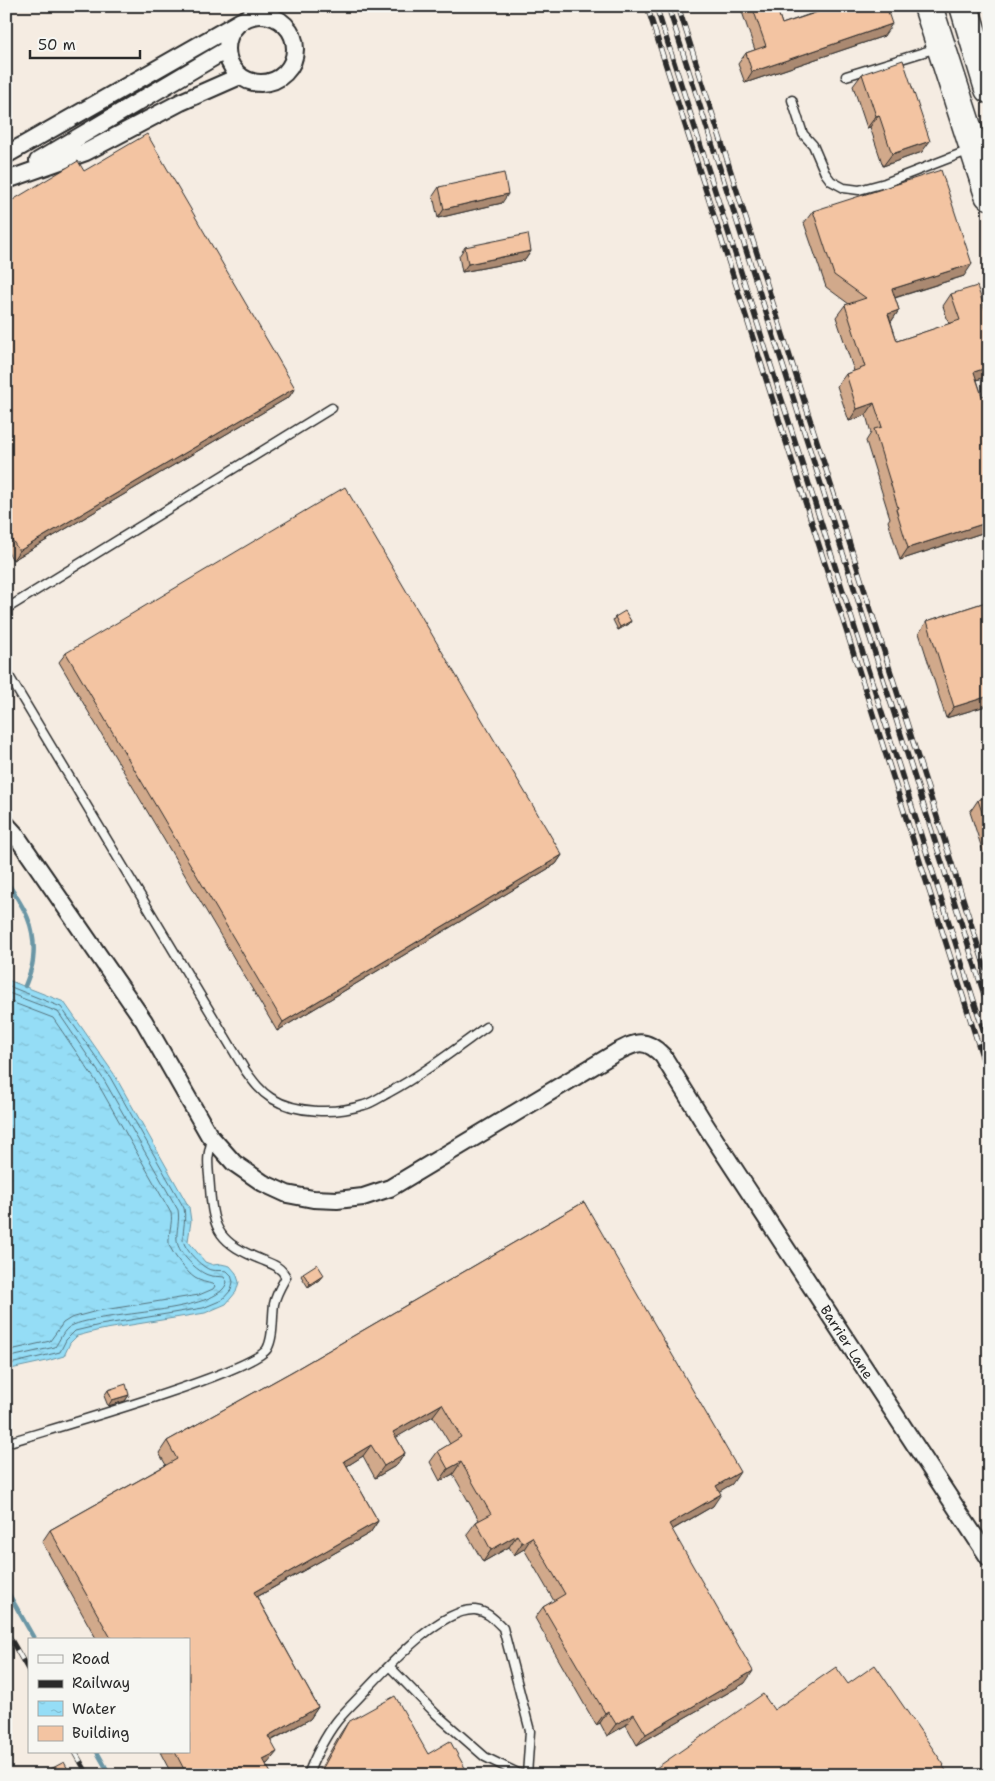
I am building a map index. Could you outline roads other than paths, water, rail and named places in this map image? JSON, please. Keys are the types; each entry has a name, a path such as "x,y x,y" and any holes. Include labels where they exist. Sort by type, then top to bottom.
{"highway":[{"path":"928,6 989,194"},
{"path":"964,6 977,34 988,87"}],"street":[{"path":"6,155 240,21 256,15 273,17 282,22 290,31 294,41 295,53 292,64 276,80 254,83 240,76 228,62 226,50 228,39 240,21"},
{"path":"6,180 226,50"},
{"path":"6,180 86,152 181,102 240,76"},
{"path":"6,824 15,834 144,1021 213,1139"},
{"name":"Barrier Lane","path":"213,1139 234,1162 262,1183 287,1194 313,1199 337,1200 363,1197 390,1188 633,1043 644,1042 654,1047 663,1056 706,1126 989,1558"}],"lane":[{"path":"846,76 942,47"},
{"path":"792,100 802,134 813,145 825,173 831,181 844,188 859,190 884,183 974,149"},
{"path":"6,608 332,408"},
{"path":"6,671 245,1070 258,1087 272,1098 290,1107 317,1110 338,1111 365,1105 412,1080 486,1027"},
{"path":"6,1443 101,1414 232,1370 256,1358 266,1350 270,1340 274,1304 278,1289 286,1277 281,1268 239,1250 228,1243 215,1225 212,1212 208,1152 213,1139"},
{"path":"308,1775 311,1764 337,1721 389,1666 432,1628 457,1614 475,1610 491,1615 503,1628 530,1731 527,1775"},
{"path":"389,1666 436,1714 484,1757 522,1775"}],"water":[{"path":"8,980 64,1002 114,1074 189,1207 191,1221 188,1241 205,1262 213,1265 230,1266 236,1273 239,1282 236,1292 226,1304 205,1313 100,1330 77,1336 70,1343 64,1356 6,1370 6,985"}],"waterway":[{"path":"6,881 24,909 33,937 32,963 25,986"},
{"path":"6,1589 34,1638"},
{"path":"98,1754 110,1775"}],"railway":[{"path":"647,6 989,1078"},
{"path":"656,6 989,1048"},
{"path":"668,6 989,1010"},
{"path":"678,6 989,980"},
{"path":"6,1631 28,1669"},
{"path":"76,1754 88,1775"}]}
